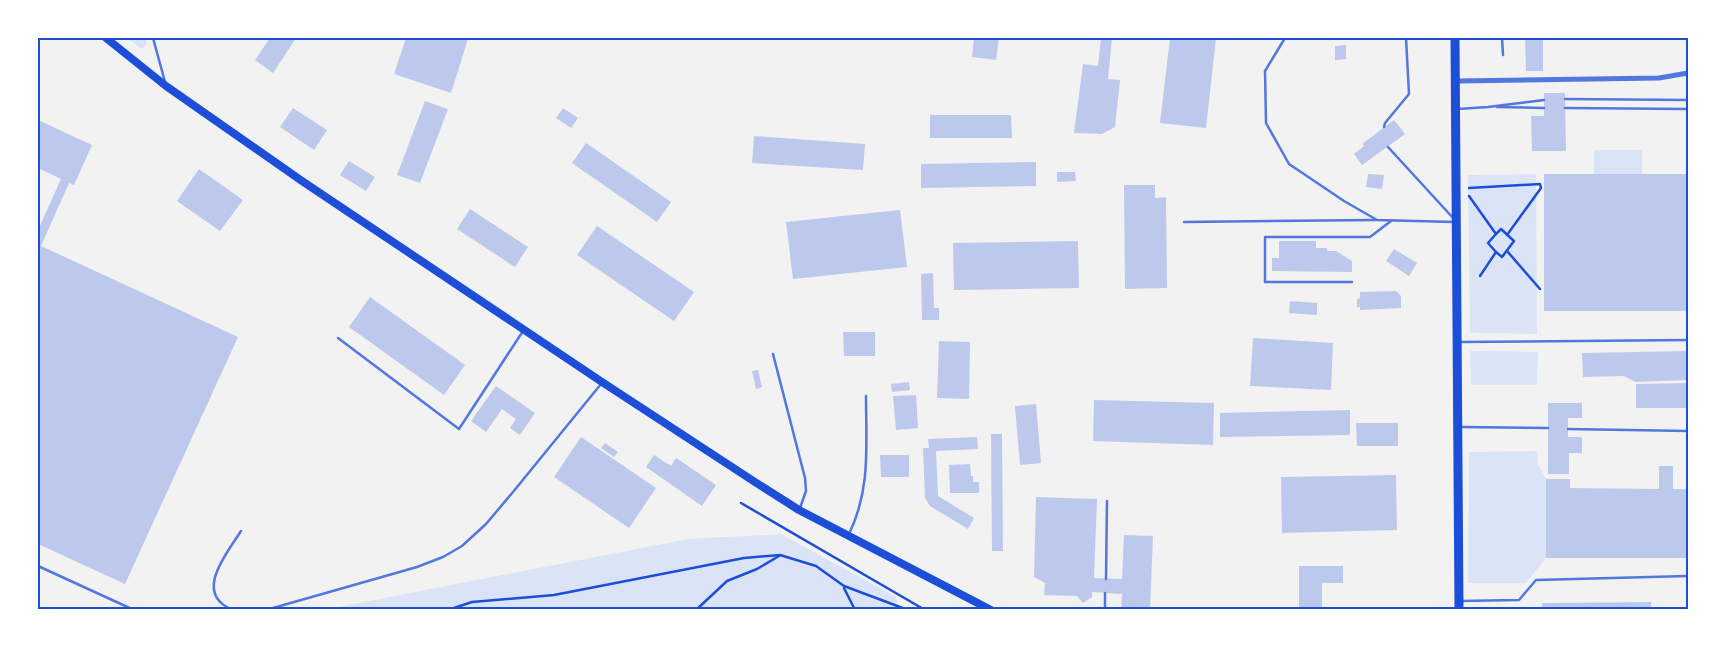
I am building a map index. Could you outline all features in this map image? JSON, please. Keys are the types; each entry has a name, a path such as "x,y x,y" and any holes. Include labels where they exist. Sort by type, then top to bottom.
{"main road":[{"path":"106,38 166,86 302,181 523,330 799,510 991,610"},
{"path":"1455,38 1459,605"}],"street":[{"path":"1456,81 1659,78 1688,73"}],"lane":[{"path":"153,38 166,86"},
{"path":"1285,38 1265,71 1266,123 1289,164 1377,220"},
{"path":"1384,127 1385,123 1409,94 1406,38"},
{"path":"1502,38 1503,55"},
{"path":"1456,109 1544,100"},
{"path":"1565,100 1688,100"},
{"path":"1488,107 1544,108"},
{"path":"1565,108 1688,109"},
{"path":"1388,147 1457,222"},
{"path":"1184,222 1377,220 1457,222"},
{"path":"1352,282 1266,282 1265,237 1370,238 1392,220"},
{"path":"338,338 459,429 523,330"},
{"path":"1457,342 1688,340"},
{"path":"774,354 805,478 806,491 799,510"},
{"path":"266,610 417,567 443,557 462,546 486,524 602,382"},
{"path":"849,536 858,517 864,496 866,474 866,396"},
{"path":"1457,426 1548,428"},
{"path":"1568,428 1688,431"},
{"path":"1106,578 1107,501"},
{"path":"233,610 219,601 214,593 214,582 218,568 241,531"},
{"path":"38,566 134,610"},
{"path":"1459,605 1519,600 1536,580 1688,576"},
{"path":"1105,610 1106,593"}],"path":[{"path":"1469,188 1540,184 1541,188 1507,235"},
{"path":"1469,196 1496,234"},
{"path":"1501,228 1507,235 1514,241 1502,257 1488,243 1501,228"},
{"path":"1506,251 1540,289"},
{"path":"1480,276 1496,252"},
{"path":"741,503 924,610"},
{"path":"696,610 727,581 757,569 780,555"},
{"path":"448,610 472,602 554,594 744,558 780,555 816,566 844,586 908,610"},
{"path":"844,586 855,610"}],"shaded area":[{"path":"127,38 145,38 147,43 142,49"},
{"path":"1594,150 1642,150 1642,174 1594,174"},
{"path":"1536,174 1537,334 1470,333 1468,175"},
{"path":"1470,351 1538,352 1537,385 1471,385"},
{"path":"1537,451 1538,465 1546,479 1546,558 1526,583 1468,583 1469,452"},
{"path":"781,534 896,597 898,609 323,610 688,539"}],"building":[{"path":"270,38 296,38 273,73 255,60"},
{"path":"406,38 468,39 451,93 394,74"},
{"path":"974,38 999,38 996,60 972,57"},
{"path":"1101,38 1112,38 1108,79 1120,80 1115,127 1102,134 1074,133 1083,64 1098,66"},
{"path":"1170,38 1216,38 1206,128 1160,123"},
{"path":"1525,38 1543,38 1543,71 1526,71"},
{"path":"1346,45 1346,59 1335,60 1335,46"},
{"path":"1544,93 1565,93 1566,151 1532,151 1531,116 1544,116"},
{"path":"425,101 448,109 420,183 397,175"},
{"path":"293,108 327,130 314,150 280,127"},
{"path":"563,108 578,118 571,128 556,118"},
{"path":"930,115 1011,115 1012,138 930,138"},
{"path":"38,120 92,145 74,185 69,183 41,246 238,337 125,584 38,544 38,230 61,179 38,168"},
{"path":"1394,120 1405,134 1362,165 1354,154 1364,146 1362,144"},
{"path":"754,136 865,144 863,170 752,163"},
{"path":"586,143 671,202 657,222 572,163"},
{"path":"349,161 375,177 366,191 340,175"},
{"path":"1036,162 1036,186 921,188 921,164"},
{"path":"199,169 243,200 220,231 177,201"},
{"path":"1057,172 1075,172 1076,181 1057,182"},
{"path":"1368,174 1384,175 1382,189 1366,187"},
{"path":"1544,174 1688,174 1688,311 1544,311"},
{"path":"1124,185 1155,185 1155,198 1166,197 1167,288 1125,289"},
{"path":"470,209 528,247 515,267 457,229"},
{"path":"900,210 907,267 793,279 786,222"},
{"path":"597,226 694,292 674,321 577,255"},
{"path":"1078,241 1079,288 954,290 953,243"},
{"path":"1279,241 1316,241 1316,248 1327,248 1327,251 1336,251 1352,261 1352,272 1272,271 1272,258 1279,258"},
{"path":"1394,249 1417,263 1409,276 1386,261"},
{"path":"933,273 934,308 939,308 939,320 922,320 921,274"},
{"path":"1396,291 1401,296 1401,308 1360,310 1360,307 1357,307 1357,299 1360,298 1360,292"},
{"path":"370,297 465,365 444,395 349,327"},
{"path":"1290,301 1317,303 1317,315 1289,313"},
{"path":"843,332 875,332 875,356 844,356"},
{"path":"1253,338 1333,343 1331,390 1250,386"},
{"path":"939,341 970,342 969,399 937,398"},
{"path":"1688,351 1688,380 1635,382 1624,376 1583,377 1582,353"},
{"path":"758,370 762,387 756,389 752,371"},
{"path":"909,382 910,390 892,392 891,384"},
{"path":"1688,383 1688,408 1636,408 1636,384"},
{"path":"496,386 535,413 520,435 510,428 516,419 502,409 486,432 471,421"},
{"path":"916,395 918,428 896,430 893,396"},
{"path":"1094,400 1214,403 1213,445 1093,441"},
{"path":"1548,403 1582,403 1582,418 1568,418 1568,437 1582,437 1582,453 1569,453 1569,474 1548,474"},
{"path":"1036,404 1041,463 1020,465 1015,406"},
{"path":"1350,410 1350,435 1220,437 1220,413"},
{"path":"1356,423 1398,423 1398,446 1357,446"},
{"path":"991,434 1002,434 1003,551 992,551"},
{"path":"581,437 656,488 629,528 554,477"},
{"path":"977,437 978,449 936,451 938,496 974,518 968,529 930,506 925,498 923,448 929,448 928,439"},
{"path":"605,443 618,452 614,457 601,448"},
{"path":"654,455 671,466 676,458 716,485 702,506 646,467"},
{"path":"880,455 909,455 909,477 881,477"},
{"path":"970,464 973,482 979,482 979,493 950,493 949,465"},
{"path":"1659,466 1673,466 1673,489 1688,489 1688,558 1546,558 1546,479 1570,479 1570,488 1659,489"},
{"path":"1396,475 1397,530 1282,533 1281,477"},
{"path":"1036,497 1097,499 1094,578 1122,579 1124,535 1153,536 1150,610 1121,610 1122,594 1092,592 1092,597 1083,603 1077,596 1044,595 1045,583 1034,577"},
{"path":"1299,566 1343,566 1343,583 1322,583 1322,610 1299,610"},
{"path":"1651,602 1651,610 1542,610 1542,603"}]}
